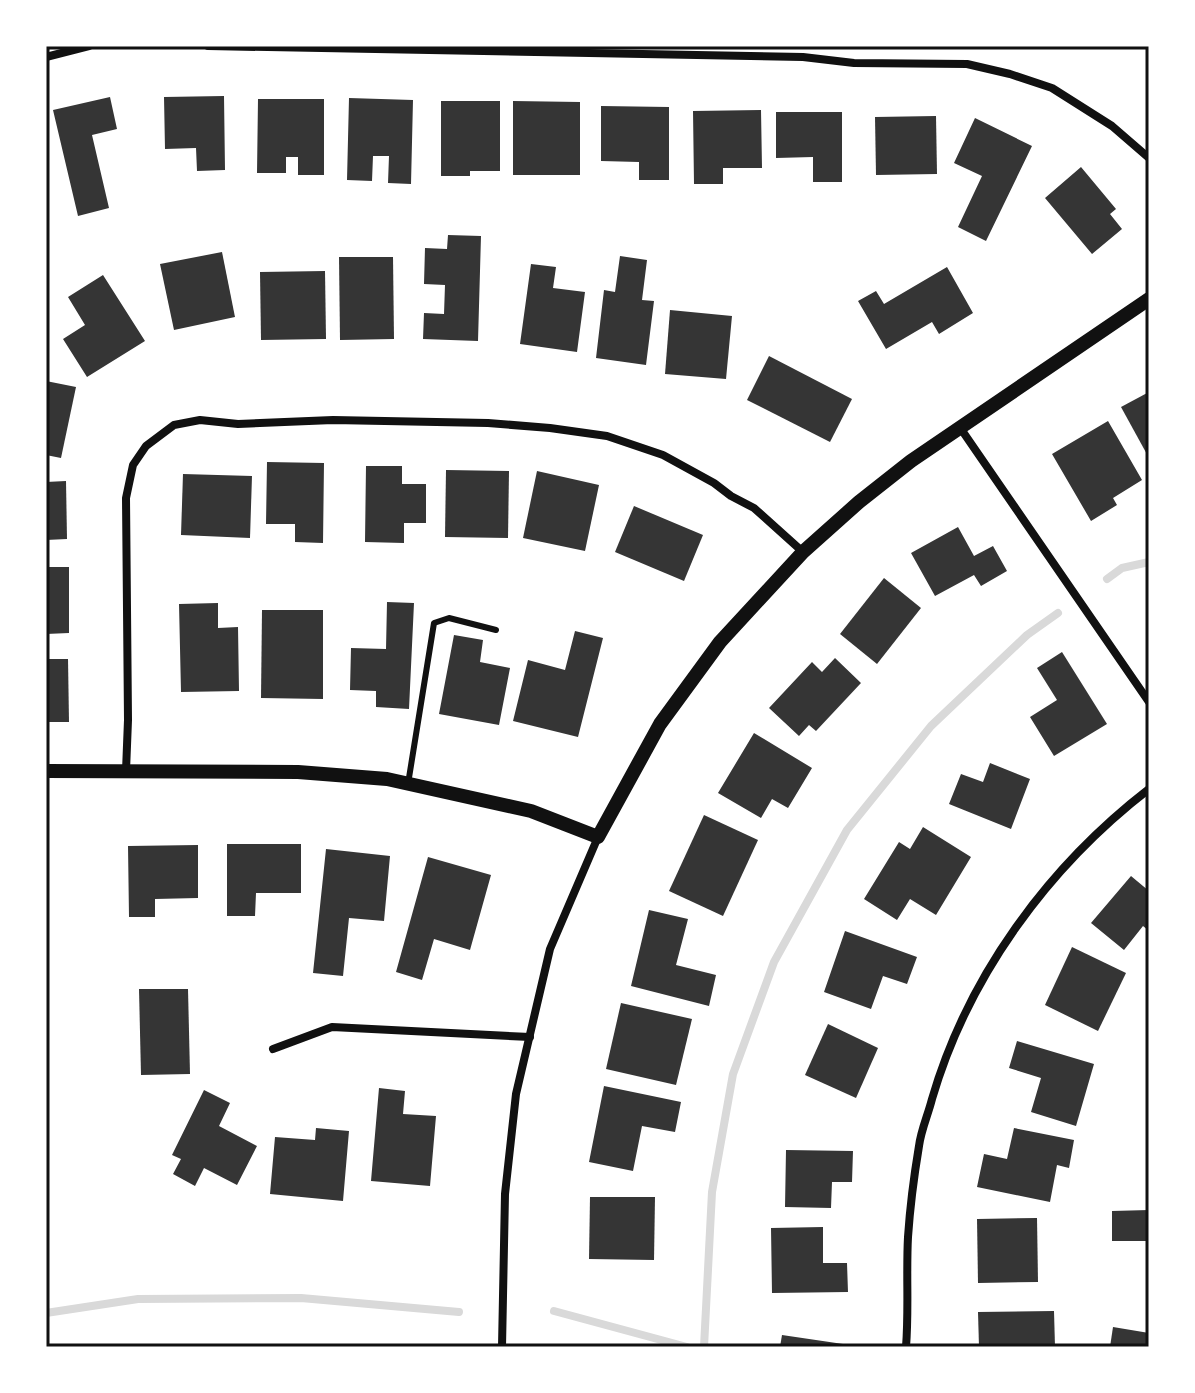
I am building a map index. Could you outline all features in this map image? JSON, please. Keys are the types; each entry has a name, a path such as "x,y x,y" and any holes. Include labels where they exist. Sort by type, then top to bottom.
{"street":[{"path":"46,57 89,46"},
{"path":"208,46 631,49 803,57 854,63 967,64 1052,88 1112,126 1149,158"},
{"path":"502,1347 505,1194 516,1094 550,949 598,837 669,712 720,642 803,552 859,502 911,461 1149,299"},
{"path":"126,771 126,498 133,465 146,446 174,425 200,420 238,424 333,420 488,423 607,436 663,455 714,483 754,508 803,552"},
{"path":"961,429 1149,702"},
{"path":"46,771 298,772 387,779 531,811 598,837"},
{"path":"906,1347 908,1239 919,1144 943,1062 983,976 1029,908 1107,822 1149,789"},
{"path":"273,1049 332,1027 530,1037"}],"lane":[{"path":"408,784 434,623 449,618 496,630"}],"building":[{"path":"224,96 225,170 197,171 196,148 165,149 164,97"},
{"path":"110,97 117,129 92,135 109,208 78,216 53,110"},
{"path":"349,98 413,100 411,184 388,183 389,156 373,156 372,181 347,180"},
{"path":"258,99 324,99 324,175 298,175 298,157 286,157 286,173 257,173"},
{"path":"441,101 500,101 500,171 470,171 470,176 441,176"},
{"path":"513,101 580,102 580,175 513,175"},
{"path":"601,106 669,107 669,180 639,180 639,162 601,161"},
{"path":"761,110 762,168 723,168 723,184 694,184 693,111"},
{"path":"776,112 842,112 842,182 813,182 813,157 776,158"},
{"path":"936,116 937,174 876,175 875,117"},
{"path":"975,118 1032,146 986,241 958,227 982,176 954,163"},
{"path":"1081,167 1116,209 1110,214 1122,229 1092,254 1045,198"},
{"path":"448,235 481,236 478,341 423,339 424,313 444,314 445,285 424,284 425,248 447,249"},
{"path":"222,252 235,317 174,330 160,264"},
{"path":"620,256 647,260 642,300 654,301 646,365 596,358 604,290 615,292"},
{"path":"339,257 393,257 394,339 340,340"},
{"path":"531,264 556,267 553,288 585,292 577,352 520,344"},
{"path":"947,267 973,313 939,334 932,322 886,349 858,301 876,291 884,304"},
{"path":"325,271 326,339 261,340 260,272"},
{"path":"103,275 145,341 87,377 63,339 85,325 68,297"},
{"path":"670,310 732,316 726,379 665,374"},
{"path":"769,356 852,399 830,442 747,400"},
{"path":"46,381 76,387 61,458 46,455"},
{"path":"1149,392 1149,458 1121,407"},
{"path":"1108,421 1142,480 1113,498 1117,505 1091,521 1052,454"},
{"path":"267,462 324,463 323,543 295,542 295,524 266,524"},
{"path":"366,466 402,466 402,484 426,484 426,523 404,523 404,543 365,542"},
{"path":"446,470 509,471 508,538 445,537"},
{"path":"537,471 599,485 585,551 523,538"},
{"path":"183,474 252,476 250,538 181,535"},
{"path":"66,481 67,539 46,540 46,482"},
{"path":"634,506 703,535 684,581 615,552"},
{"path":"958,527 974,556 993,546 1007,571 981,586 974,575 935,596 911,553"},
{"path":"46,567 69,567 69,633 46,634"},
{"path":"884,578 921,608 877,664 840,634"},
{"path":"387,602 414,603 409,709 376,707 376,691 350,690 351,648 386,649"},
{"path":"218,603 218,628 238,627 239,691 181,692 179,604"},
{"path":"262,610 323,610 323,699 261,698"},
{"path":"575,631 603,638 578,737 513,721 528,660 565,670"},
{"path":"454,635 483,640 480,662 510,668 499,725 439,714"},
{"path":"1062,652 1107,724 1054,756 1030,717 1057,700 1037,668"},
{"path":"835,658 861,683 816,731 809,725 799,736 769,708 812,662 822,672"},
{"path":"46,659 68,659 69,722 46,722"},
{"path":"754,733 812,768 788,808 772,799 761,818 718,793"},
{"path":"990,763 1030,779 1011,829 949,804 961,774 983,782"},
{"path":"704,815 758,840 723,916 669,891"},
{"path":"923,827 971,857 936,915 910,899 897,920 864,899 899,842 910,849"},
{"path":"227,844 301,844 301,893 256,893 255,916 227,916"},
{"path":"198,845 198,898 155,899 155,917 129,917 128,846"},
{"path":"326,849 390,856 384,921 349,918 343,976 313,973"},
{"path":"428,857 491,875 470,950 434,939 422,980 396,972"},
{"path":"1131,876 1149,891 1149,931 1143,926 1124,950 1091,923"},
{"path":"649,910 688,919 676,965 716,975 709,1006 631,986"},
{"path":"845,931 917,957 907,984 883,976 871,1009 824,992"},
{"path":"1072,947 1126,973 1098,1031 1045,1005"},
{"path":"139,989 188,989 190,1074 141,1075"},
{"path":"621,1003 692,1019 676,1085 606,1069"},
{"path":"828,1024 878,1048 856,1098 805,1075"},
{"path":"1017,1041 1094,1064 1076,1126 1031,1112 1041,1078 1009,1068"},
{"path":"604,1086 681,1102 675,1132 642,1126 633,1171 589,1162"},
{"path":"379,1088 405,1091 403,1114 436,1116 430,1186 371,1181"},
{"path":"204,1090 230,1103 219,1126 257,1146 237,1185 204,1168 195,1186 173,1174 181,1159 172,1155"},
{"path":"316,1128 349,1131 343,1201 270,1194 275,1137 315,1140"},
{"path":"1014,1128 1074,1140 1069,1168 1057,1165 1050,1202 977,1187 984,1154 1007,1159"},
{"path":"786,1150 853,1151 852,1182 832,1182 831,1208 785,1207"},
{"path":"590,1197 655,1197 654,1260 589,1259"},
{"path":"1149,1210 1149,1241 1112,1241 1112,1211"},
{"path":"1037,1218 1038,1282 978,1283 977,1219"},
{"path":"823,1227 823,1263 847,1263 848,1292 772,1293 771,1228"},
{"path":"1054,1311 1055,1347 979,1347 978,1312"},
{"path":"1113,1327 1149,1333 1149,1347 1110,1347"},
{"path":"782,1335 843,1344 843,1347 780,1347"}],"waterway":[{"path":"1107,579 1122,568 1149,562"},
{"path":"704,1347 712,1192 733,1074 774,962 847,830 931,726 1027,635 1058,613"},
{"path":"46,1313 138,1299 301,1298 459,1312"},
{"path":"554,1311 687,1347"}]}
